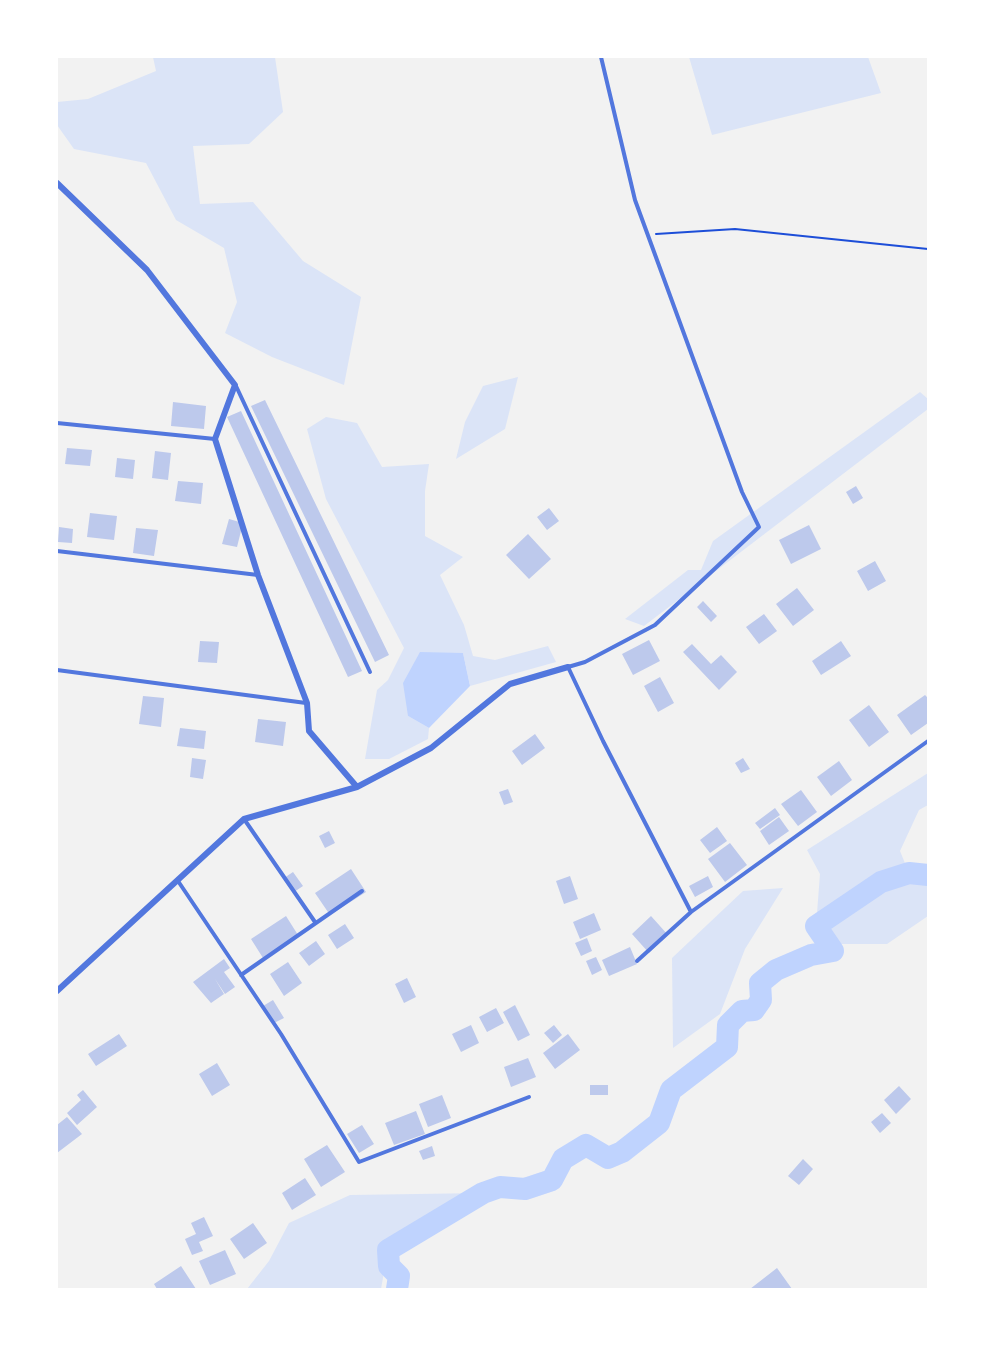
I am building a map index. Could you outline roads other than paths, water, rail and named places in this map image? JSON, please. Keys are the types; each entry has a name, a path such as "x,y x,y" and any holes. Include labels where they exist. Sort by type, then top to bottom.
{"street":[{"path":"57,183 147,270 235,385 215,439 258,575 307,703 309,731 357,787"},
{"path":"57,991 244,819 357,787 431,748 510,684 568,667"}],"lane":[{"path":"601,57 635,200 742,492 759,527 655,625 585,662 568,667 603,741 691,912"},
{"path":"235,385 370,672"},
{"path":"57,423 215,439"},
{"path":"57,551 258,575"},
{"path":"57,670 307,703"},
{"path":"637,961 691,912 928,741"},
{"path":"244,819 315,922"},
{"path":"178,881 241,975 359,1162 530,1097"},
{"path":"241,975 362,891"}],"water":[{"path":"420,652 463,653 470,686 429,728 408,716 403,683"}],"waterway":[{"path":"397,1289 399,1276 389,1266 388,1250 483,1193 500,1187 525,1189 552,1180 563,1159 586,1145 608,1158 622,1152 659,1123 671,1090 727,1047 728,1025 742,1011 754,1010 761,1000 760,983 776,970 811,955 833,951 816,926 881,882 909,873 928,875"}]}
